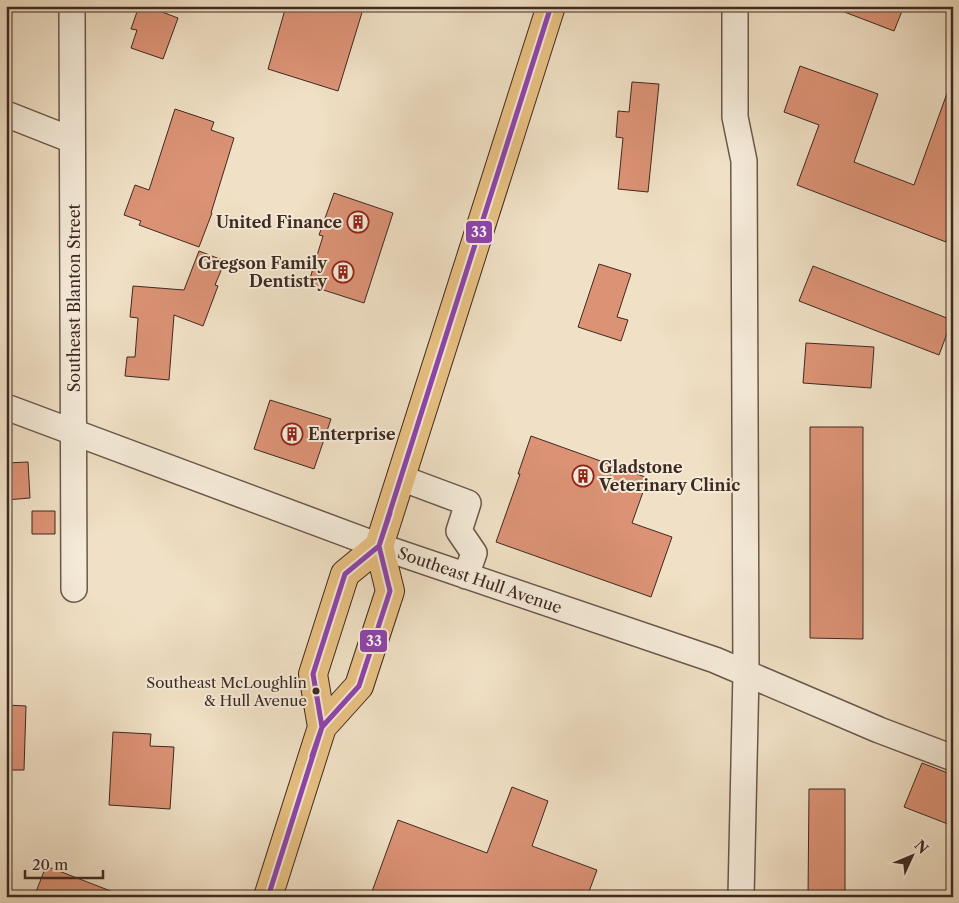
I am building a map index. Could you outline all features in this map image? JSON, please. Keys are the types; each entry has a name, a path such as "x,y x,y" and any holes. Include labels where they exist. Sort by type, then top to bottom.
{"main road":[{"path":"268,897 322,727 359,686 390,591 380,546 551,6"},
{"path":"322,727 314,674 336,602 345,574 380,546"}],"street":[{"name":"Southeast Blanton Street","path":"72,6 74,589"},
{"path":"735,6 735,117 744,161 746,673 742,897"},
{"path":"6,114 72,140"},
{"name":"Southeast Hull Avenue","path":"6,407 380,546 715,660 879,730 953,758"},
{"path":"401,478 468,503 459,531 474,553 466,576"}],"building":[{"path":"139,6 146,6 178,18 163,59 131,48 137,30 131,29"},
{"path":"286,6 364,6 338,91 268,69"},
{"path":"834,6 904,6 894,31 834,8"},
{"path":"800,66 878,94 854,162 914,185 950,85 953,86 953,223 946,242 797,185 819,125 784,112"},
{"path":"632,82 659,84 648,192 618,189 623,138 616,137 618,111 629,112"},
{"path":"175,109 214,122 211,130 234,138 212,213 199,247 139,225 141,221 124,215 135,185 149,190"},
{"path":"334,193 393,213 364,303 308,285 323,236 319,235"},
{"path":"199,251 225,261 215,285 218,286 203,326 174,315 169,380 125,376 127,357 135,357 138,318 130,317 133,286 184,290"},
{"path":"599,264 631,274 617,317 628,320 621,341 578,327"},
{"path":"813,266 952,320 939,355 799,301"},
{"path":"806,343 874,347 871,388 803,383"},
{"name":"Enterprise","path":"270,400 331,419 314,469 254,449"},
{"path":"810,427 863,427 863,639 810,638"},
{"path":"531,436 648,478 632,523 672,537 651,597 496,542"},
{"path":"28,462 30,498 6,500 6,463"},
{"path":"32,511 55,511 55,534 32,534"},
{"path":"6,705 26,706 24,770 6,770"},
{"path":"113,732 151,734 150,746 174,747 170,809 109,805"},
{"path":"922,763 953,775 953,826 904,807"},
{"path":"512,787 548,801 532,846 597,870 587,897 370,897 398,820 487,853"},
{"path":"809,789 845,789 845,897 808,897"},
{"path":"46,866 121,895 121,897 34,897"}],"transit line":[{"name":"33","path":"268,897 322,727 313,674 345,574 379,546 551,6"},
{"name":"33","path":"312,756 322,727 359,686 390,591 379,546 390,513"}],"place":[{"name":"United Finance","path":"358,222"},
{"name":"Gregson Family Dentistry","path":"343,272"},
{"name":"Enterprise","path":"292,434"},
{"name":"Gladstone Veterinary Clinic","path":"583,476"},
{"name":"Southeast McLoughlin & Hull Avenue","path":"316,691"}]}
